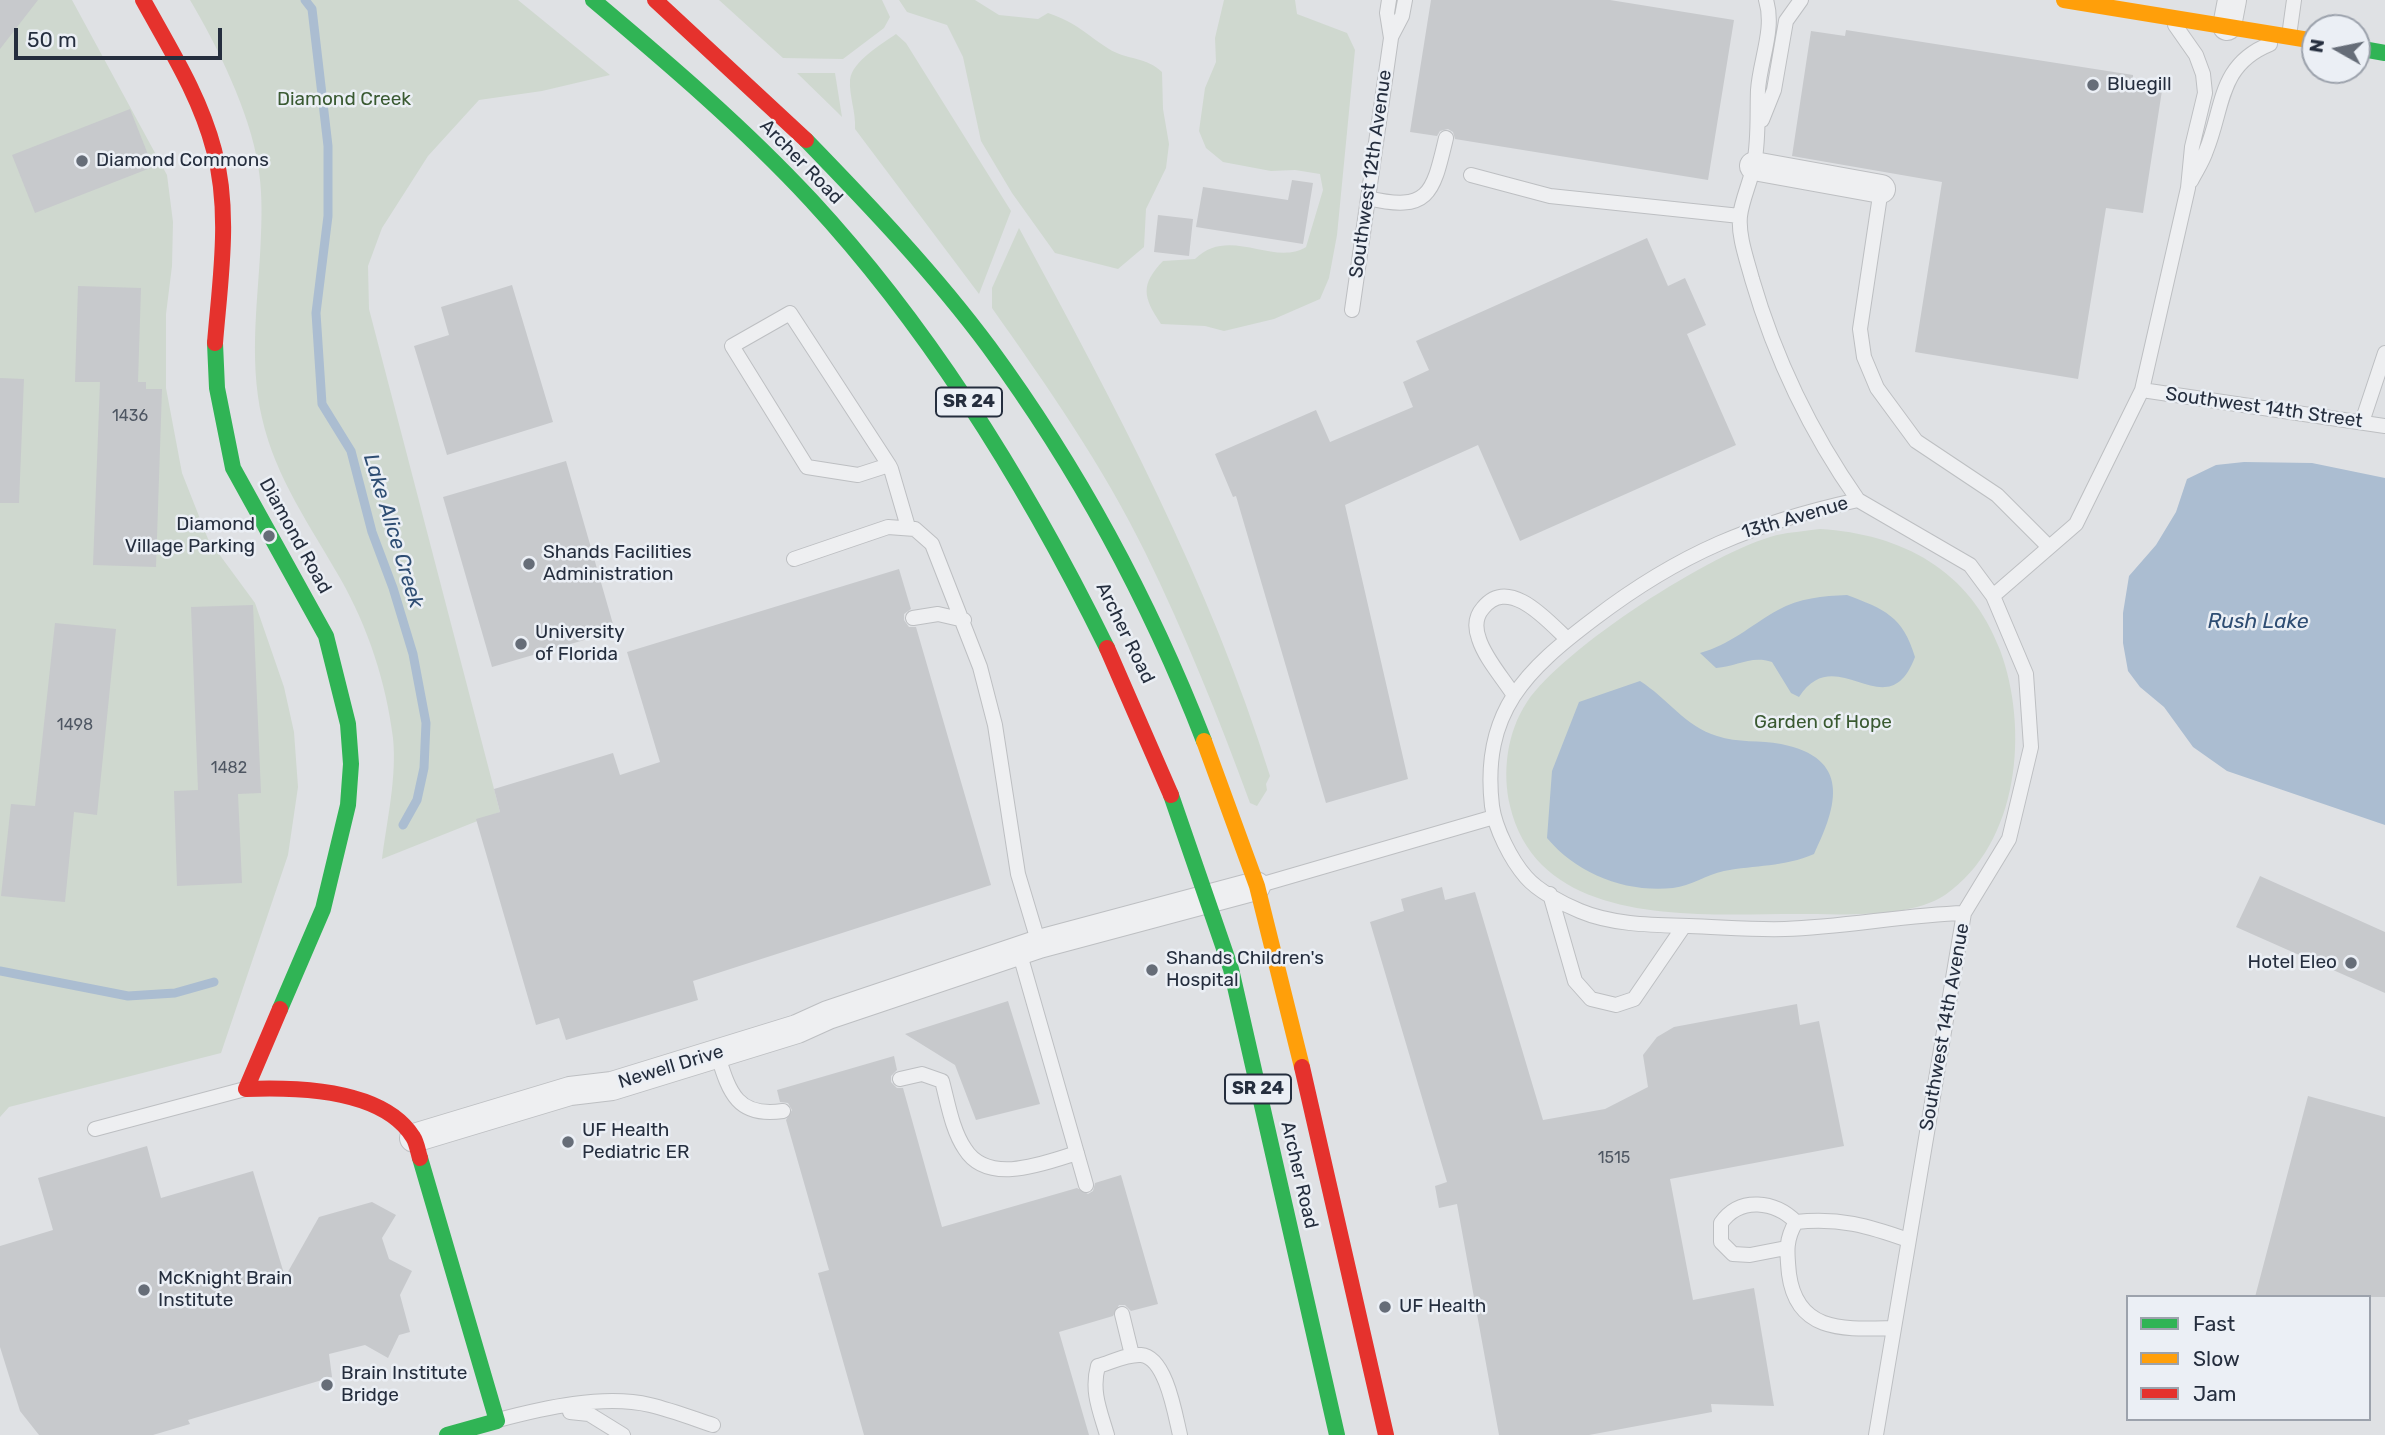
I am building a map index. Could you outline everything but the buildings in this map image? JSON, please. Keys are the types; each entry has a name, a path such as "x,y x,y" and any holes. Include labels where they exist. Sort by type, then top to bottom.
{"main road":[{"name":"Diamond Road","path":"143,0 192,90 215,152 224,233 215,345 216,388 233,468 326,636 348,724 351,764 348,805 323,909 246,1088"},
{"name":"Archer Road","path":"593,0 858,224 938,283 1000,365 1052,442 1102,529 1186,702 1256,886 1279,963 1386,1435"},
{"name":"Archer Road","path":"655,0 755,90 858,224 902,309 1013,467 1062,552 1144,723 1177,806 1231,970 1337,1435"},
{"path":"2064,0 2170,17 2230,13 2288,37 2301,39"},
{"path":"246,1088 290,1089 355,1100 379,1108 405,1127 414,1139 497,1421 447,1435"}],"street":[{"path":"1754,166 1881,189"},
{"name":"Newell Drive","path":"414,1139 570,1091 612,1086 797,1029 828,1015 1029,948 1256,886"}],"lane":[{"name":"Southwest 12th Avenue","path":"1352,310 1391,38 1387,13 1389,0"},
{"name":"Southwest 12th Avenue","path":"1391,38 1402,16 1405,0"},
{"name":"13th Avenue","path":"1494,817 1490,787 1492,757 1500,722 1513,694 1537,664 1653,576 1712,545 1770,522 1858,500 1819,440 1761,309 1748,265 1740,216 1754,166 1759,128 1758,89 1769,23 1766,0"},
{"name":"13th Avenue","path":"1759,128 1774,90 1786,21 1801,0"},
{"path":"2188,188 2207,151 2222,93 2232,74 2252,51 2288,37 2294,0"},
{"path":"1993,596 2076,524 2143,390 2188,188 2192,147 2205,93 2203,74 2196,55 2170,17"},
{"path":"1368,198 1412,204 1427,194 1437,175 1447,138"},
{"path":"1471,175 1550,196 1740,216"},
{"path":"1881,189 1860,329 1864,357 1877,388 1916,441 1997,495 2049,547"},
{"path":"889,465 858,475 807,467 732,346 790,313 889,465 908,527"},
{"path":"2362,422 2381,376 2385,353"},
{"name":"Southwest 14th Street","path":"2143,390 2385,426"},
{"name":"Southwest 14th Avenue","path":"1858,500 1970,565 1993,596 2026,674 2031,747 2009,839 1964,913 1876,1435"},
{"path":"794,559 887,527 908,527 922,533 932,544 964,620 995,725 1029,948 1086,1185"},
{"path":"1513,694 1479,641 1476,624 1479,612 1489,601 1503,596 1518,599 1540,613 1567,639"},
{"path":"913,618 938,614 964,620"},
{"path":"1256,886 1494,817 1526,878 1550,894 1593,914 1645,925 1783,929 1964,913"},
{"path":"1550,894 1576,981 1591,999 1616,1005 1634,999 1684,926"},
{"path":"717,1053 728,1090 740,1104 764,1114 783,1111"},
{"path":"900,1079 922,1074 942,1082 958,1136 966,1152 980,1164 1000,1169 1032,1167 1077,1153"},
{"path":"94,1129 246,1088"},
{"path":"1786,1248 1740,1256 1732,1254 1721,1242 1721,1223 1731,1211 1760,1205 1783,1209 1796,1222 1850,1221 1908,1240"},
{"path":"1796,1222 1788,1235 1786,1248 1791,1287 1797,1304 1822,1324 1894,1328"},
{"path":"1122,1314 1132,1355"},
{"path":"1107,1435 1096,1397 1094,1380 1098,1366 1132,1355 1144,1355 1158,1365 1181,1435"},
{"path":"497,1421 538,1409 595,1403 648,1404 713,1424"},
{"path":"538,1409 589,1414 622,1435"}],"green space":[{"path":"0,0 72,0 167,175 173,222 172,266 166,314 166,388 182,473 208,539 255,603 284,687 294,732 298,787 288,855 221,1053 9,1107 0,1117"},
{"name":"Diamond Creek","path":"190,0 518,0 610,75 542,91 479,100 428,156 382,228 368,266 369,309 500,812 382,859 394,768 393,738 386,696 359,616 295,501 268,440 258,395 255,349 262,217 258,165 248,124 231,80"},
{"path":"719,0 882,0 890,17 884,28 843,59 783,58"},
{"path":"899,0 975,0 999,15 1038,19 1048,13 1074,25 1109,49 1150,64 1162,72 1163,109 1169,144 1166,168 1146,209 1144,247 1118,269 1055,253 1012,193 981,141 963,57 947,25 907,12"},
{"path":"1224,0 1295,0 1297,14 1347,33 1355,50 1337,235 1329,278 1320,299 1274,319 1224,331 1205,326 1161,324 1148,299 1150,277 1163,261 1195,259 1208,250 1222,246 1280,253 1306,247 1323,190 1320,174 1295,170 1271,171 1223,162 1206,148 1199,131 1205,88 1216,62 1215,38"},
{"path":"896,34 906,43 1011,211 979,294 855,129 850,86 852,73 868,54"},
{"path":"797,73 835,73 842,117 837,112"},
{"path":"1019,228 1125,428 1190,564 1219,634 1270,776 1266,784 1267,790 1257,806 1250,803 1188,645 1129,520 1073,427 992,308 992,288"},
{"name":"Garden of Hope","path":"1820,529 1850,532 1878,539 1905,548 1930,561 1971,598 1987,622 2000,650 2009,681 2014,714 2015,748 2011,782 2003,815 1989,846 1970,873 1945,895 1930,903 1873,914 1671,912 1628,906 1588,894 1553,875 1527,846 1510,806 1506,780 1511,739 1527,702 1545,680 1572,655 1642,604 1679,581 1749,545 1777,535"}],"water":[{"name":"Rush Lake","path":"2244,462 2312,463 2385,478 2385,825 2227,771 2193,747 2164,707 2140,687 2128,671 2123,643 2123,613 2129,576 2156,545 2176,512 2187,479 2216,465"},
{"path":"1847,595 1882,610 1905,632 1915,657 1904,678 1890,686 1876,687 1829,676 1814,681 1799,697 1791,693 1772,662 1757,660 1716,668 1700,653 1731,640 1786,606 1811,598"},
{"path":"1640,681 1706,732 1733,740 1781,744 1804,751 1819,760 1829,772 1833,801 1814,854 1781,864 1724,871 1680,887 1655,889 1620,884 1604,878 1573,862 1559,851 1547,838 1552,771 1579,702"}],"waterway":[{"name":"Lake Alice Creek","path":"305,0 312,9 328,146 328,216 316,313 322,404 351,451 372,532 413,654 426,723 424,768 417,800 403,825"},
{"path":"0,971 128,996 175,993 214,982"}],"traffic: fast":[{"path":"593,0 759,147 811,200 898,303 975,413 1011,470 1107,648"},
{"path":"2371,50 2385,53"},
{"path":"806,140 924,266 989,347 1021,393 1109,537 1160,638 1204,741"},
{"path":"215,343 217,388 233,468 326,636 348,724 351,764 348,805 323,909 280,1009"},
{"path":"1171,795 1231,969 1337,1435"},
{"path":"420,1158 497,1421 447,1435"}],"traffic: slow":[{"path":"2064,0 2301,39"},
{"path":"1204,741 1257,886 1302,1067"}],"traffic: jam":[{"path":"143,0 193,92 214,150 223,222 215,343"},
{"path":"655,0 806,140"},
{"path":"1107,648 1171,795"},
{"path":"280,1009 246,1089 313,1091 360,1100 399,1121 414,1139 420,1158"},
{"path":"1302,1067 1386,1435"}],"place":[{"name":"Bluegill","path":"2093,85"},
{"name":"Diamond Commons","path":"82,161"},
{"name":"Diamond Village Parking","path":"269,536"},
{"name":"Shands Facilities Administration","path":"529,564"},
{"name":"University of Florida","path":"521,644"},
{"name":"Hotel Eleo","path":"2351,963"},
{"name":"Shands Children's Hospital","path":"1152,970"},
{"name":"UF Health Pediatric ER","path":"568,1142"},
{"name":"McKnight Brain Institute","path":"144,1290"},
{"name":"UF Health","path":"1385,1307"},
{"name":"Brain Institute Bridge","path":"327,1385"}]}
